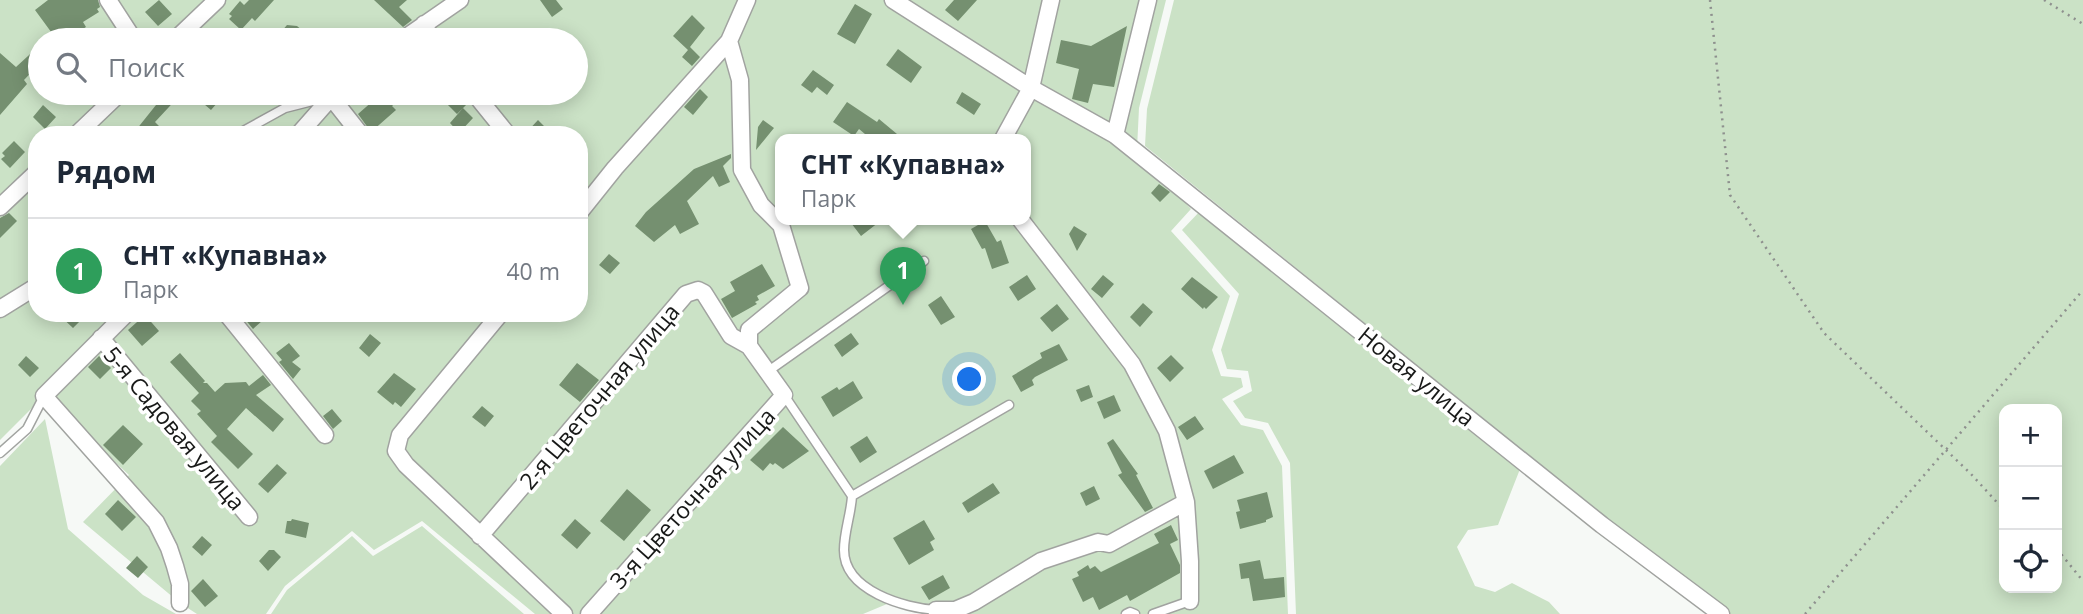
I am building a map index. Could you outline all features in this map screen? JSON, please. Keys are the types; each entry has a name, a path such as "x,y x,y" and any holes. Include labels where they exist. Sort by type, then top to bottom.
{"street":[{"path":"108,0 126,28"},
{"path":"188,28 217,0"},
{"path":"418,28 460,0"},
{"path":"588,202 615,168 729,41 747,0"},
{"name":"Новая улица","path":"893,0 1031,88 1115,135 1602,525 1721,614"},
{"path":"1006,134 1031,88 1051,0"},
{"path":"1115,135 1148,0"},
{"path":"424,24 426,28"},
{"path":"729,41 740,80 742,170 761,205 775,215"},
{"path":"85,126 107,105"},
{"path":"306,126 324,105"},
{"path":"340,105 355,126"},
{"path":"484,105 501,126"},
{"path":"0,207 28,181"},
{"path":"749,346 749,330 800,288 786,225"},
{"path":"1025,225 1132,363 1167,431 1186,502 1190,601"},
{"name":"2-я Цветочная улица","path":"480,536 686,294 698,290 704,293 731,336 749,346"},
{"path":"0,309 28,292"},
{"path":"118,322 44,396 156,522 175,566 180,584 180,603"},
{"path":"233,322 325,435"},
{"path":"494,322 400,435 396,442 396,451 480,536 565,614"},
{"name":"5-я Садовая улица","path":"101,338 249,517"},
{"name":"3-я Цветочная улица","path":"589,614 784,395 749,346"},
{"path":"936,610 955,610 974,602 1041,561 1098,542 1109,544 1186,502"}],"lane":[{"path":"252,126 296,105"},
{"path":"767,372 924,261"},
{"path":"784,395 852,496 844,553 847,566 859,581 890,600 936,610"},
{"path":"0,453 27,429 44,396"},
{"path":"852,496 1009,405"},
{"path":"1153,614 1190,601"},
{"path":"1126,614 1135,614"}],"path":[{"path":"1710,0 1730,195 1824,333 1999,505"},
{"path":"2044,0 2083,24"},
{"path":"1805,614 2083,290"},
{"path":"2062,555 2083,581"}],"green space":[{"path":"0,0 1166,0 1139,108 1137,149 1191,209 1171,231 1230,296 1212,350 1221,376 1241,378 1243,387 1222,399 1241,425 1263,430 1282,466 1288,614 922,614 899,599 863,614 535,614 422,521 374,550 352,531 285,586 266,614 197,614 180,603 83,522 129,475 44,396 0,440"},
{"path":"1174,0 2083,0 2083,614 1725,614 1145,146 1147,109"},
{"path":"1202,209 1522,464 1498,525 1468,530 1457,547 1475,586 1495,592 1512,583 1549,602 1560,614 1296,614 1290,463 1268,423 1245,418 1233,401 1252,391 1248,371 1227,369 1221,350 1239,294 1182,230"},
{"path":"45,419 68,529 143,595 176,614 0,614 0,466"},
{"path":"422,526 524,614 271,614 287,590 352,536 373,556"}],"building":[{"path":"48,0 98,0 100,7 97,9 99,12 83,22 84,28 48,28 35,10"},
{"path":"159,0 172,14 158,26 145,12"},
{"path":"249,0 274,0 255,21 252,18 243,28 239,28 229,19 232,16 229,14 240,1 244,5"},
{"path":"374,0 407,0 399,7 412,20 403,27"},
{"path":"540,0 556,0 563,9 552,17"},
{"path":"954,0 977,0 958,21 945,10"},
{"path":"855,4 872,14 855,44 837,34"},
{"path":"692,15 705,28 690,47 700,57 692,66 682,57 688,50 673,36"},
{"path":"287,25 299,28 284,28"},
{"path":"1127,26 1114,87 1093,84 1088,103 1072,99 1079,69 1056,63 1061,40 1091,46"},
{"path":"898,49 922,67 911,83 886,65"},
{"path":"0,53 16,67 28,56 28,76 24,80 27,84 0,115"},
{"path":"813,70 834,85 827,95 817,87 812,93 801,85"},
{"path":"700,89 708,97 693,115 684,107"},
{"path":"962,92 981,104 974,115 956,103"},
{"path":"847,102 877,122 879,119 897,134 865,134 859,129 855,134 851,134 833,122"},
{"path":"43,105 56,117 48,126 42,126 33,117"},
{"path":"156,105 171,105 155,122 159,126 139,126"},
{"path":"368,105 393,105 396,110 378,126 367,126 358,114"},
{"path":"448,105 466,105 457,114"},
{"path":"463,108 473,118 466,126 453,126 450,123"},
{"path":"538,120 544,126 532,126"},
{"path":"763,120 774,128 756,150 758,127"},
{"path":"14,141 25,152 10,168 1,159 5,156 2,153"},
{"path":"731,154 731,158 723,166 730,182 719,187 713,176 687,201 699,224 680,234 675,225 654,242 635,226 646,212 694,169"},
{"path":"1159,184 1170,192 1160,202 1151,193"},
{"path":"9,213 17,221 0,238 0,218"},
{"path":"853,225 875,225 861,236"},
{"path":"978,225 987,225 997,242 1001,240 1009,263 992,269 985,248 982,249 971,229"},
{"path":"1074,226 1087,234 1077,251 1069,234"},
{"path":"609,254 620,263 610,274 599,265"},
{"path":"762,264 775,286 757,296 757,304 732,318 721,299 735,291 730,282"},
{"path":"1027,275 1036,289 1018,301 1009,287"},
{"path":"1103,275 1114,284 1102,298 1091,289"},
{"path":"1192,277 1218,297 1206,309 1181,289"},
{"path":"941,296 955,317 941,325 928,305"},
{"path":"1143,303 1153,312 1140,327 1130,317"},
{"path":"1057,304 1069,319 1052,332 1040,318"},
{"path":"67,322 79,322 73,328"},
{"path":"137,322 151,322 159,331 142,346 128,330"},
{"path":"247,322 261,322 253,329"},
{"path":"851,333 859,344 842,357 834,345"},
{"path":"370,334 381,343 369,357 359,348"},
{"path":"289,343 300,356 292,362 301,369 293,379 279,362 282,360 276,353"},
{"path":"1059,344 1068,360 1035,377 1032,380 1034,385 1021,392 1012,376 1042,358 1040,353"},
{"path":"180,353 205,381 203,383 207,383 215,392 225,383 246,382 249,386 263,375 271,385 256,395 284,419 273,432 246,408 227,429 253,454 238,469 211,442 217,436 197,414 201,411 191,401 199,393 170,362"},
{"path":"1171,355 1184,368 1170,382 1157,368"},
{"path":"26,356 39,368 30,377 18,365"},
{"path":"99,356 111,368 100,379 88,367"},
{"path":"577,363 599,380 580,402 559,385"},
{"path":"394,373 416,389 401,407 395,402 393,405 377,392"},
{"path":"853,381 863,398 833,417 821,397"},
{"path":"1089,385 1093,397 1081,402 1076,390"},
{"path":"1114,395 1121,411 1104,419 1097,402"},
{"path":"482,406 494,416 485,427 472,417"},
{"path":"332,409 342,421 333,429 323,416"},
{"path":"1195,416 1204,429 1187,440 1178,427"},
{"path":"123,425 143,444 123,465 103,445"},
{"path":"783,427 809,451 783,469 770,463 763,471 750,460"},
{"path":"867,436 877,452 860,463 850,447"},
{"path":"1113,439 1138,474 1136,475 1153,508 1145,512 1118,475 1122,473 1107,443"},
{"path":"1234,455 1244,473 1213,489 1204,471"},
{"path":"277,464 287,473 268,493 258,484"},
{"path":"993,483 1000,493 968,513 962,503"},
{"path":"1094,486 1100,499 1086,506 1080,493"},
{"path":"627,489 651,510 624,541 600,521"},
{"path":"1267,492 1273,517 1266,522 1240,529 1236,512 1240,511 1237,500"},
{"path":"118,500 136,517 122,531 105,514"},
{"path":"292,519 309,523 306,538 285,533 287,521"},
{"path":"575,519 591,533 577,549 561,535"},
{"path":"924,520 935,539 930,542 934,550 909,565 893,538"},
{"path":"1171,525 1178,540 1170,544 1180,565 1180,573 1130,601 1127,595 1099,610 1093,597 1083,602 1072,579 1079,576 1077,572 1088,565 1090,569 1095,566 1101,572 1159,543 1154,534"},
{"path":"202,536 212,545 202,556 192,547"},
{"path":"269,550 274,550 281,557 268,571 259,561"},
{"path":"137,556 148,567 138,578 126,568"},
{"path":"1260,560 1264,579 1284,577 1285,597 1253,601 1249,578 1241,579 1239,564"},
{"path":"943,575 950,588 929,600 921,587"},
{"path":"203,579 218,596 205,607 191,591"}],"place":[{"name":"СНТ «Купавна»","path":"903,305"}]}
